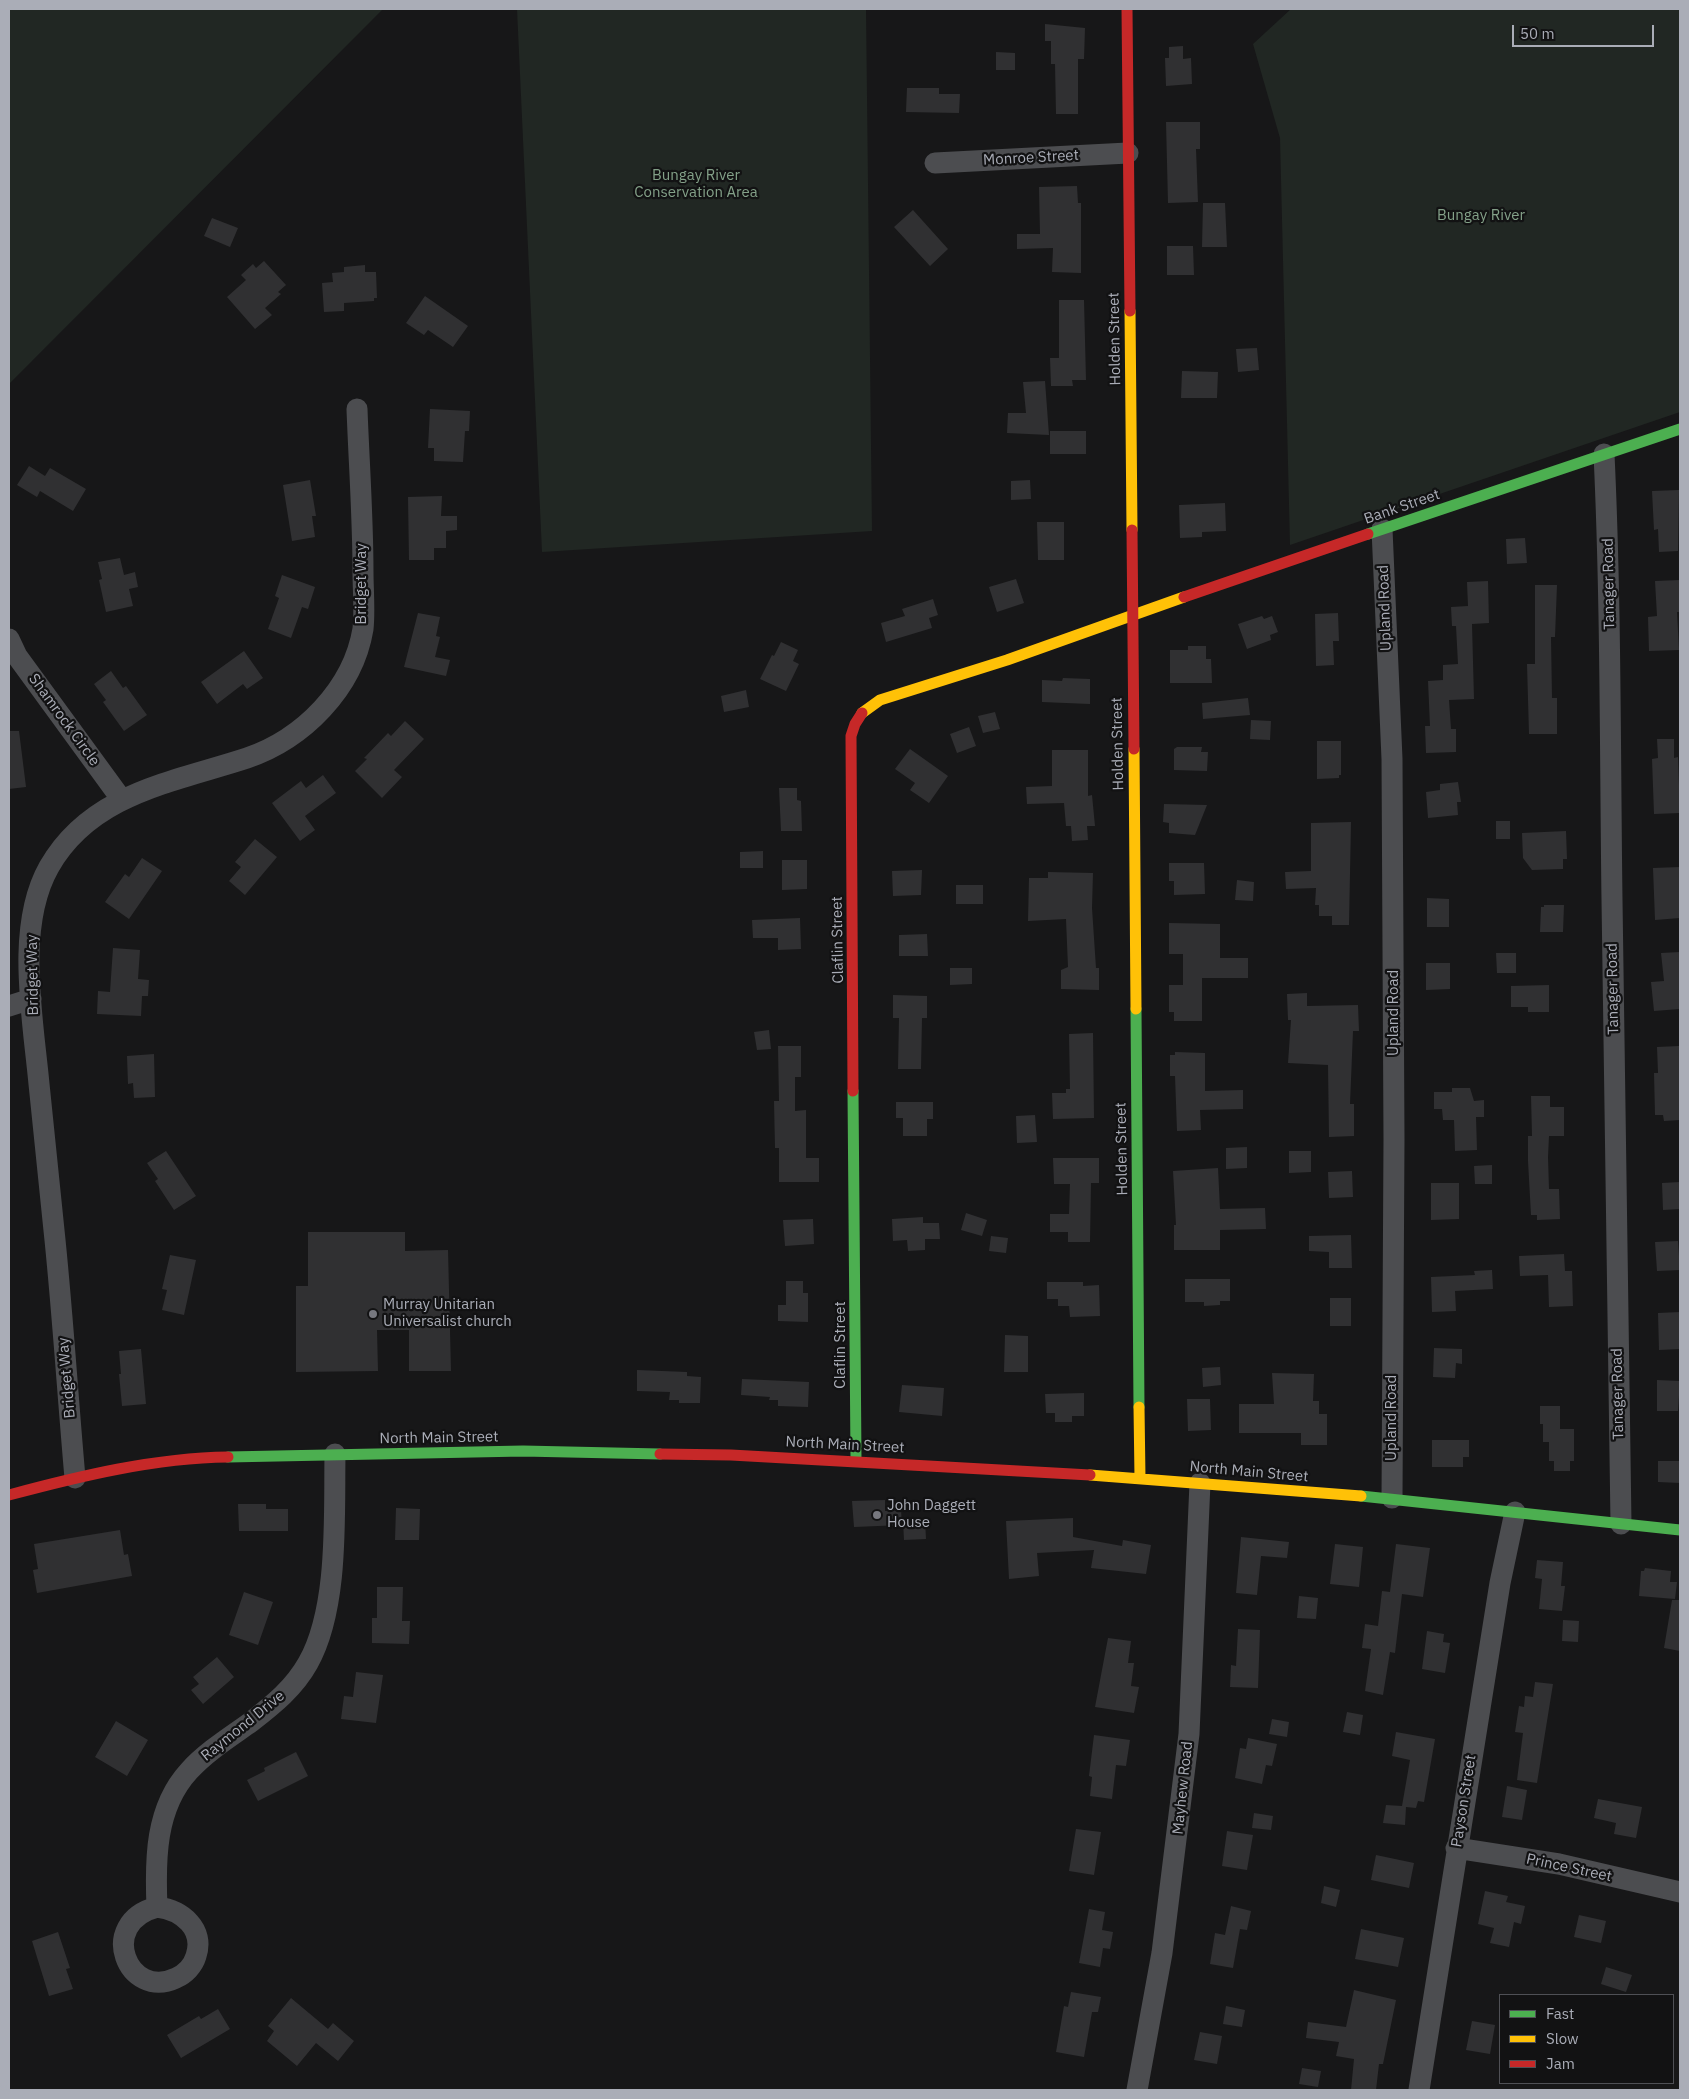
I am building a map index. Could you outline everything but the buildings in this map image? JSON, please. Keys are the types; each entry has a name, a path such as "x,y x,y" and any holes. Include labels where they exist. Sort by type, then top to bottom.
{"main road":[{"name":"Holden Street","path":"1126,9 1140,1478"},
{"name":"Bank Street","path":"1132,614 1680,429"},
{"name":"Claflin Street","path":"856,1459 851,736 853,723 870,706 880,700 1007,660 1132,614"},
{"name":"North Main Street","path":"9,1495 75,1478 137,1466 221,1457 523,1451 856,1459 1140,1478 1392,1498 1680,1530"}],"street":[{"name":"Monroe Street","path":"935,163 1128,153"},
{"name":"Bridget Way","path":"75,1478 57,1264 31,999 29,946 36,901 48,868 69,839 97,815 122,800 158,784 249,757 280,742 313,720 340,688 355,659 363,628 363,550 357,409"},
{"name":"Tanager Road","path":"1604,454 1612,726 1612,899 1621,1524"},
{"name":"Upland Road","path":"1382,529 1392,758 1394,1119 1392,1498"},
{"name":"Shamrock Circle","path":"9,639 17,656 122,800"},
{"path":"9,1006 31,999"},
{"name":"Raymond Drive","path":"157,1907 155,1868 157,1849 162,1824 174,1790 188,1771 204,1756 278,1702 297,1682 310,1661 326,1611 330,1584 335,1454"},
{"name":"Mayhew Road","path":"1137,2090 1162,1953 1187,1752 1200,1483"},
{"name":"Payson Street","path":"1419,2090 1456,1848 1500,1583 1515,1512"},
{"name":"Prince Street","path":"1456,1848 1559,1864 1680,1892"}],"green space":[{"path":"9,9 383,9 9,384"},
{"name":"Bungay River Conservation Area","path":"517,9 866,9 872,531 542,552"},
{"name":"Bungay River","path":"1291,9 1680,9 1680,412 1290,545 1280,138 1253,44"}],"traffic: fast":[{"path":"1368,534 1680,429"},
{"path":"1136,1009 1139,1407"},
{"path":"853,1091 856,1459"},
{"path":"228,1457 523,1451 660,1454"},
{"path":"1361,1496 1680,1530"}],"traffic: slow":[{"path":"1130,311 1132,530"},
{"path":"862,713 880,700 1007,660 1184,597"},
{"path":"1134,749 1136,1009"},
{"path":"1139,1407 1140,1478"},
{"path":"1090,1475 1361,1496"}],"traffic: jam":[{"path":"1127,9 1130,311"},
{"path":"1132,530 1134,749"},
{"path":"1184,597 1368,534"},
{"path":"853,1091 851,736 855,724 862,713"},
{"path":"660,1454 731,1455 1090,1475"},
{"path":"9,1495 63,1481 145,1464 228,1457"}],"place":[{"name":"Murray Unitarian Universalist church","path":"373,1314"},
{"name":"John Daggett House","path":"877,1515"}]}
